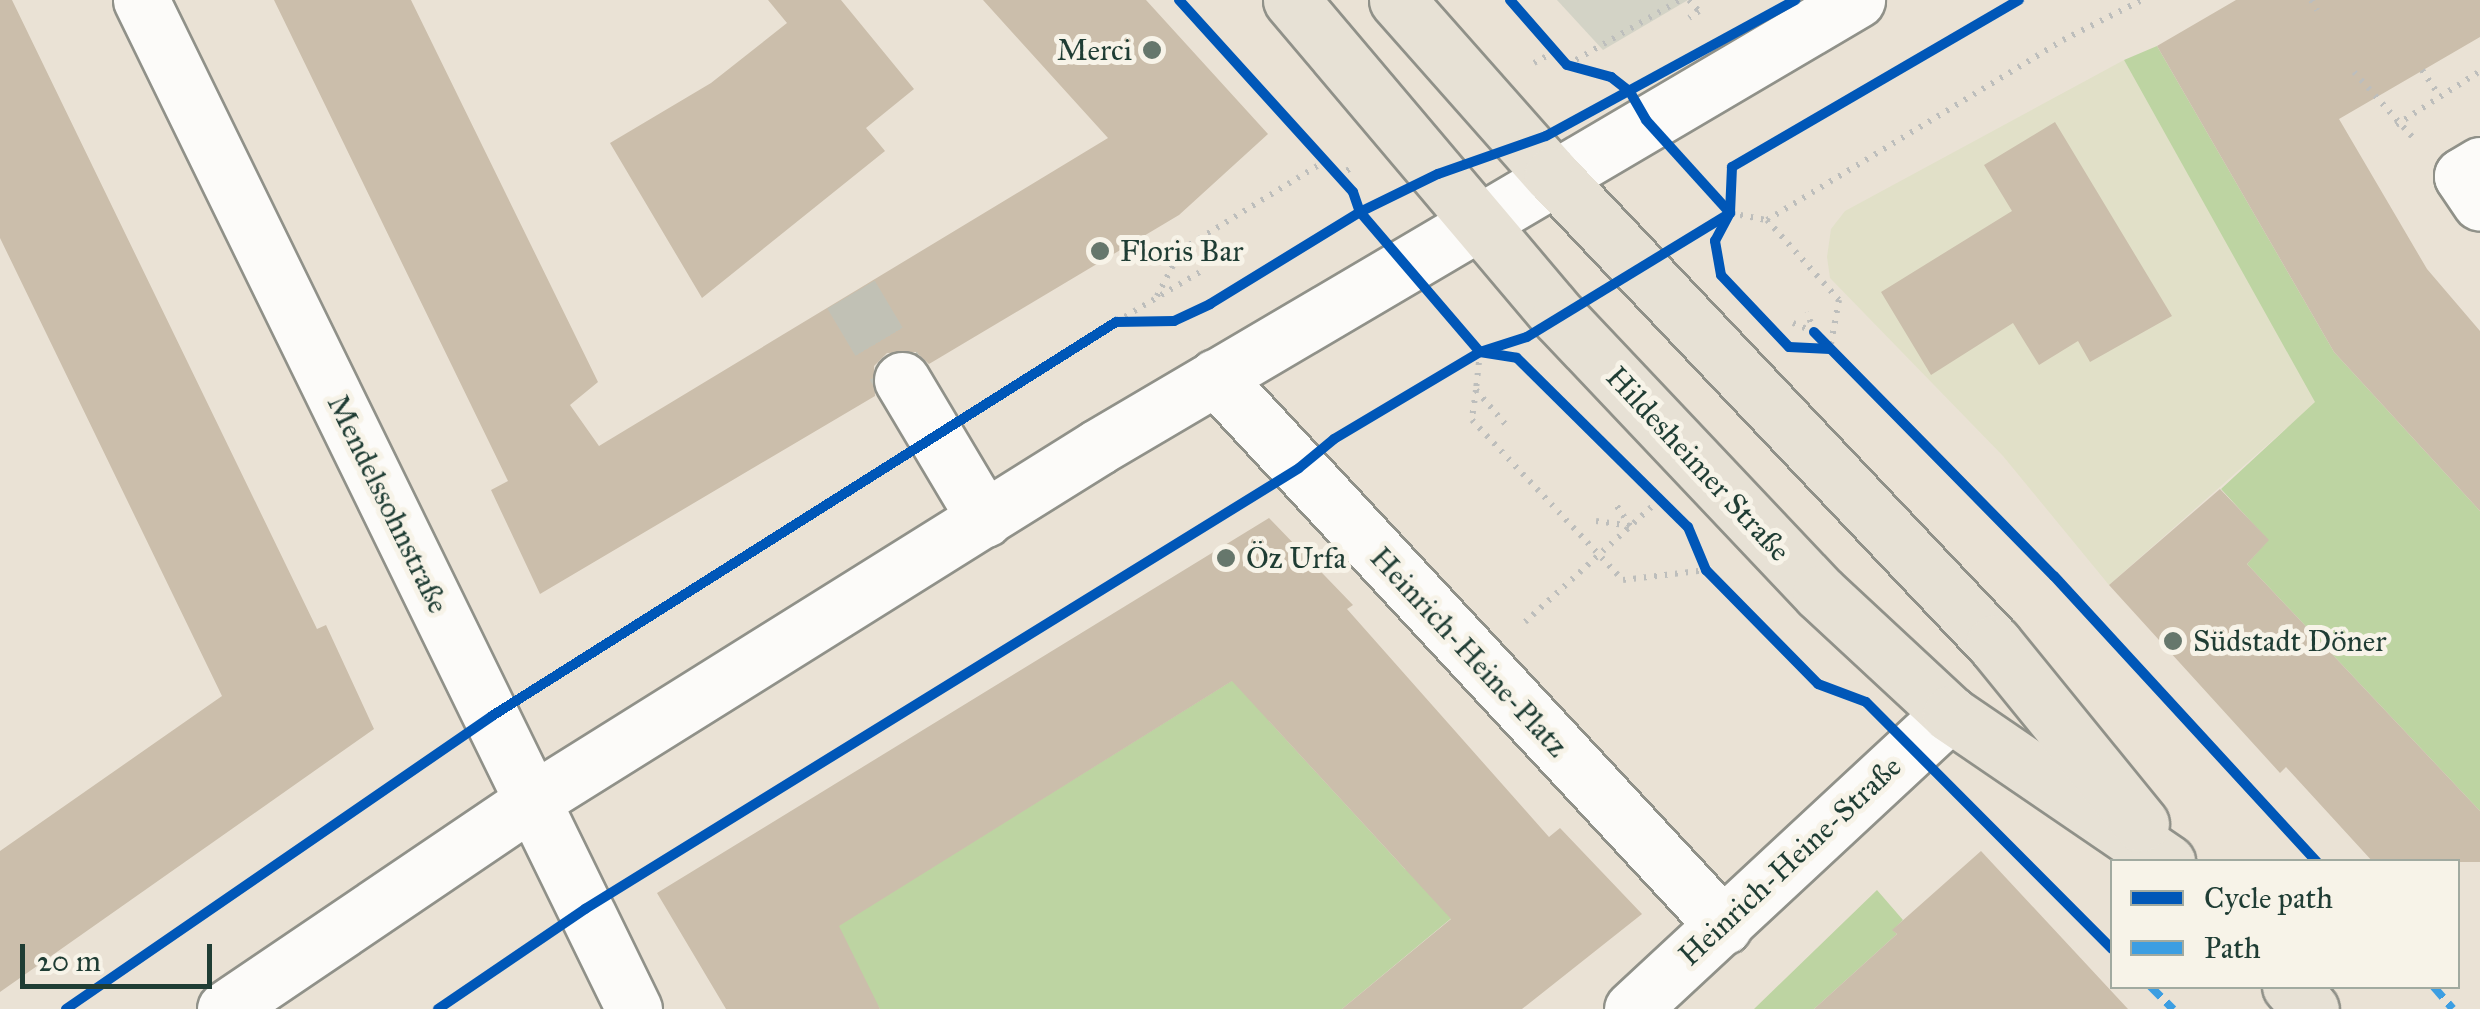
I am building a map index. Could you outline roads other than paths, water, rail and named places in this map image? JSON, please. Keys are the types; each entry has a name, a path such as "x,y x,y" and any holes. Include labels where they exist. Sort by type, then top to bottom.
{"main road":[{"name":"Hildesheimer Straße","path":"1291,0 1476,220 1820,593 1950,714 2165,859"},
{"name":"Hildesheimer Straße","path":"1397,0 1552,176 1994,643 2167,859"},
{"path":"2293,989 2311,1009"}],"street":[{"name":"Mendelssohnstraße","path":"141,0 634,1009"},
{"path":"226,1009 532,801 985,518 1476,220 1856,0"},
{"name":"Heinrich-Heine-Platz","path":"1214,377 1724,926"},
{"path":"902,380 985,518"},
{"name":"Heinrich-Heine-Straße","path":"1632,1009 1950,714"}],"tunnel":[{"path":"851,294 902,380"}],"place":[{"name":"Merci","path":"1152,50"},
{"name":"Floris Bar","path":"1100,251"},
{"name":"Öz Urfa","path":"1226,558"},
{"name":"Südstadt Döner","path":"2173,641"}]}
